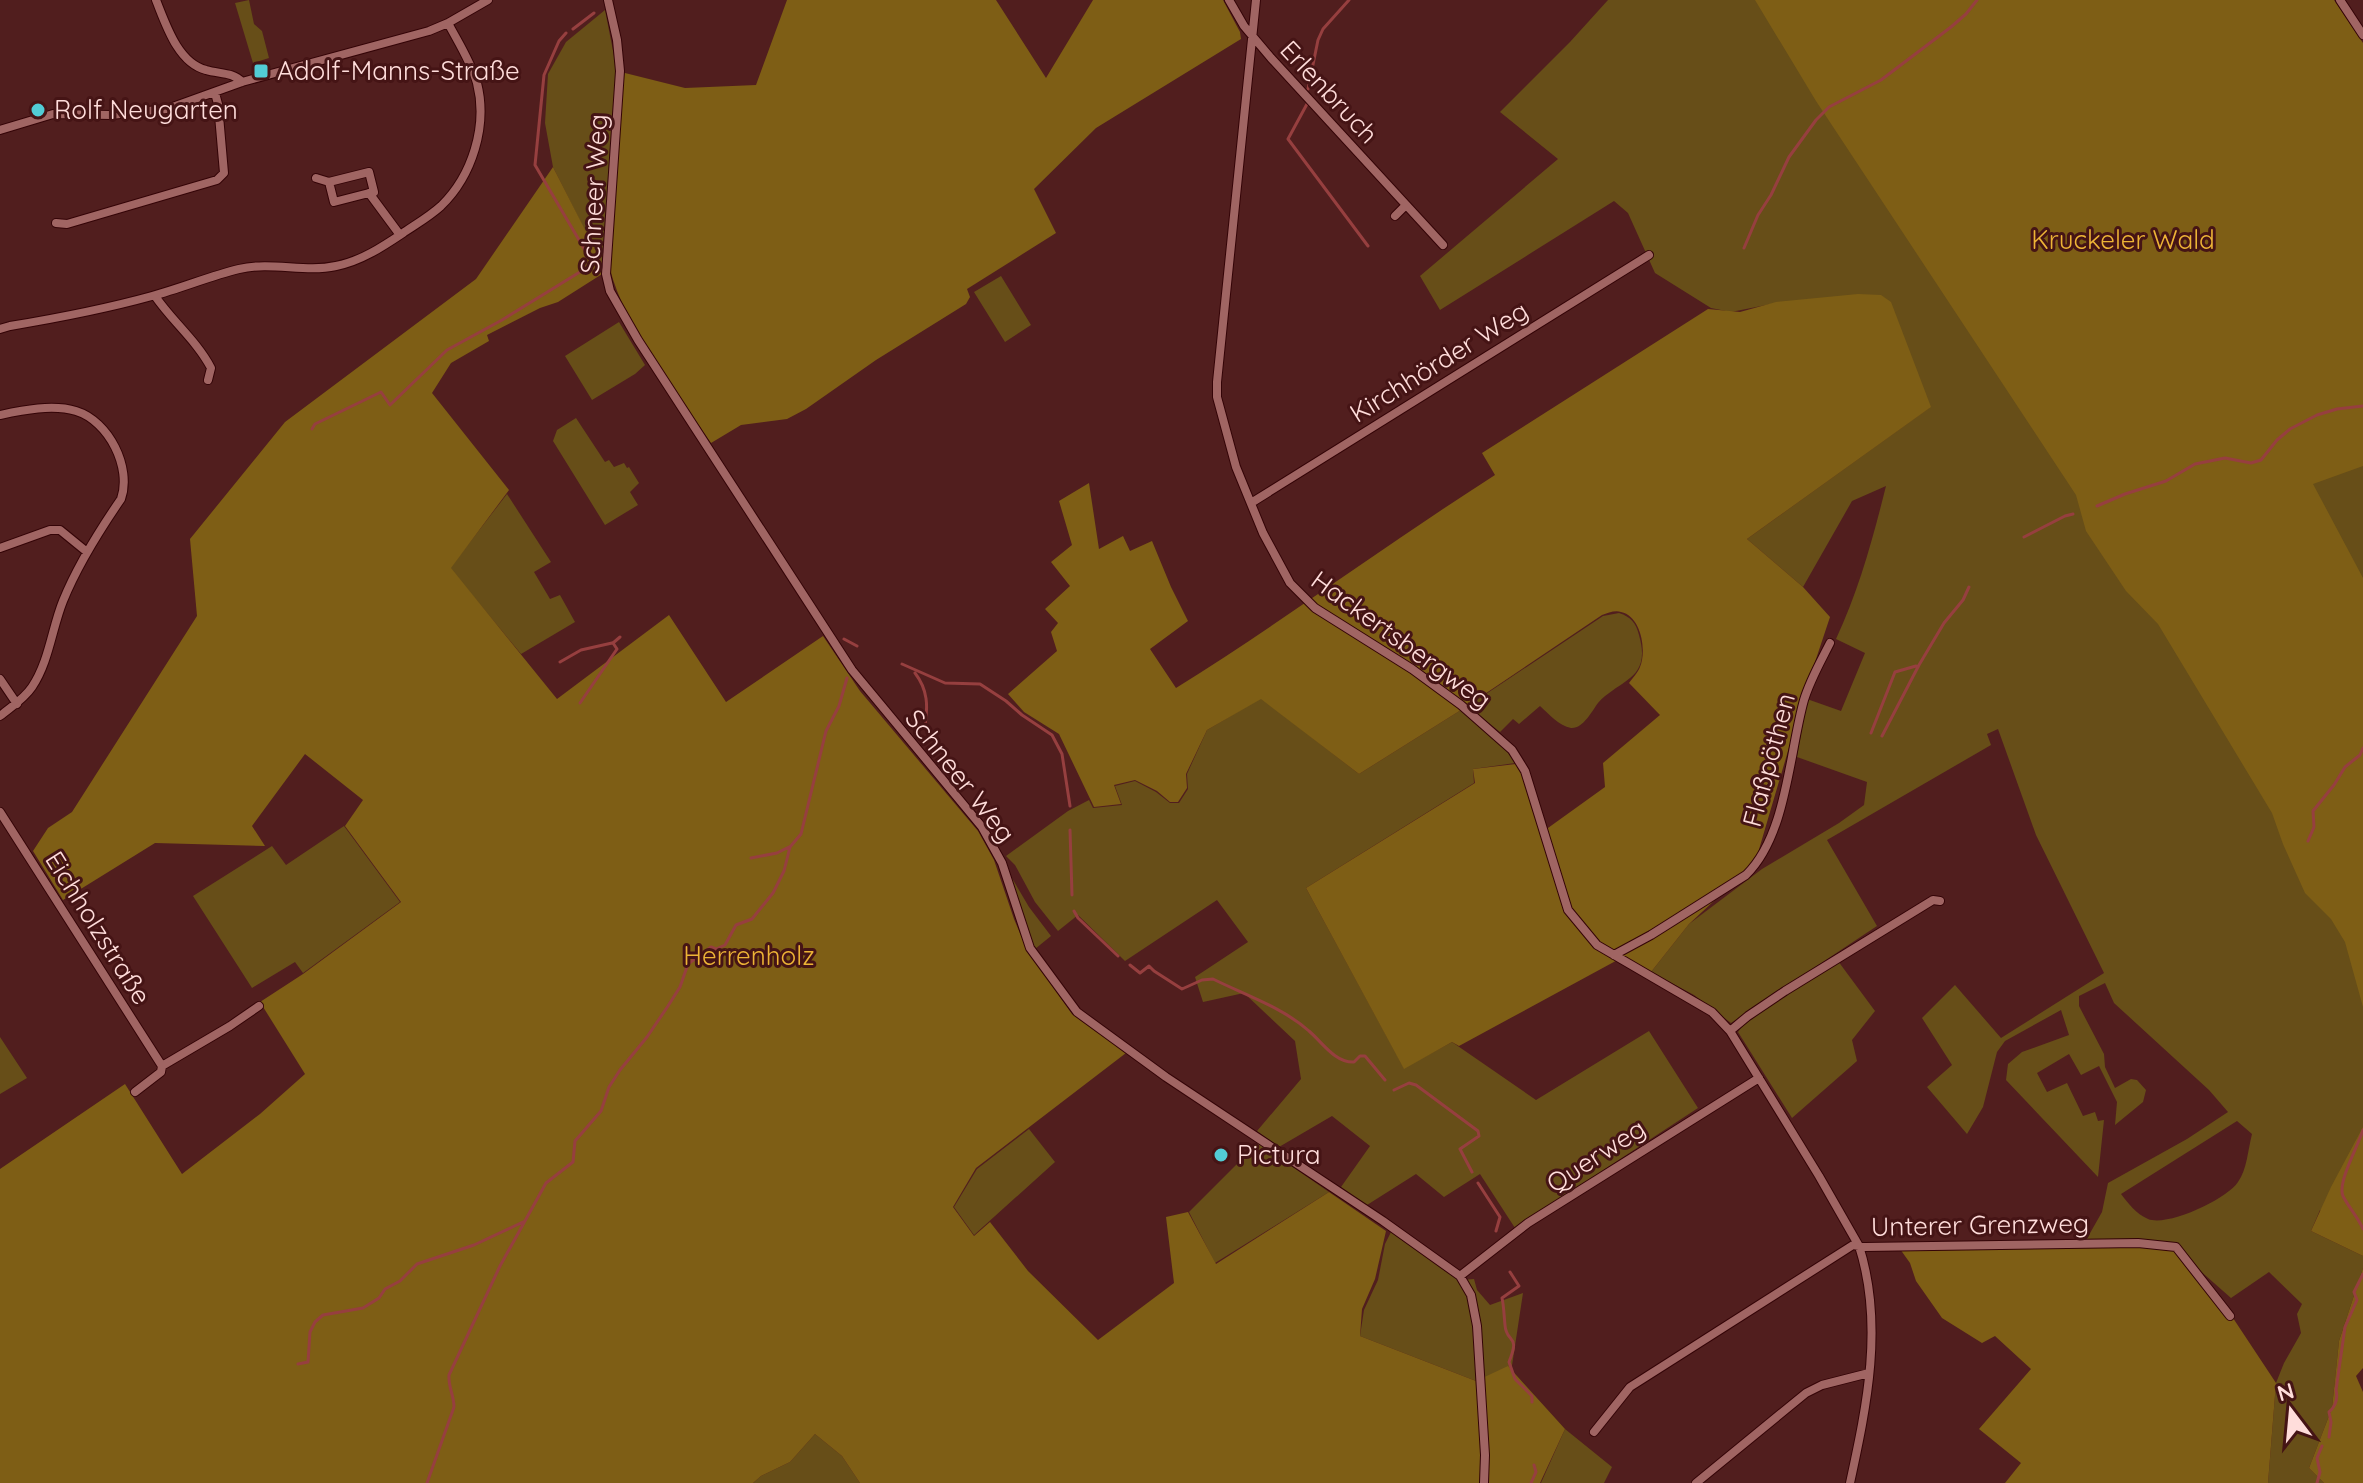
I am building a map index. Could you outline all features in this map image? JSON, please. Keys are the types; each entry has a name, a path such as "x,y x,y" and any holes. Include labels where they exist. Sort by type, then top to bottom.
{"street":[{"path":"156,0 178,46 190,62 209,71 237,76 242,82"},
{"path":"0,130 53,114 111,115 167,109 242,82 403,39 448,23 488,0"},
{"name":"Schneer Weg","path":"608,0 620,71 606,274 610,291 654,365 858,679 994,845 1030,948 1077,1012 1154,1069 1383,1221 1460,1276"},
{"name":"Erlenbruch","path":"1229,0 1251,35 1443,245"},
{"name":"Hackertsbergweg","path":"1256,0 1217,397 1236,467 1270,547 1290,583 1315,608 1412,669 1461,705 1512,750 1525,771 1568,910 1597,945 1712,1012 1730,1031 1759,1078 1859,1246 1866,1267 1873,1329 1869,1373 1850,1483"},
{"path":"2340,0 2363,35"},
{"path":"0,329 83,314 155,296 236,269 258,265 322,268 344,265 367,256 432,214 454,191 470,164 479,137 481,109 477,84 448,23"},
{"path":"56,223 67,224 217,180 224,173 215,93"},
{"path":"316,178 329,182 369,172 374,192 334,202 329,182"},
{"path":"369,193 400,235"},
{"path":"1395,216 1406,205"},
{"name":"Kirchhörder Weg","path":"1251,503 1649,255"},
{"path":"155,296 206,358 211,368 208,380"},
{"path":"0,415 51,408 75,410 90,418 113,445 121,460 125,488 87,552 63,602 44,663 32,687 17,704 0,716"},
{"path":"0,548 50,530 60,530 87,552"},
{"name":"Flaßpöthen","path":"1614,955 1746,875 1758,863 1791,774 1795,737 1805,697 1830,643"},
{"path":"0,679 17,704"},
{"name":"Eichholzstraße","path":"0,812 162,1066"},
{"path":"1730,1031 1826,965 1933,900 1940,901"},
{"path":"135,1092 161,1072 162,1066 259,1006"},
{"name":"Querweg","path":"1460,1276 1540,1215 1759,1078"},
{"name":"Unterer Grenzweg","path":"1594,1432 1630,1387 1853,1245 2138,1243 2176,1247 2230,1316"},
{"path":"1460,1276 1471,1295 1477,1326 1484,1483"},
{"path":"1696,1483 1806,1393 1822,1385 1869,1373"}],"green space":[{"path":"249,0 254,24 262,31 269,58 253,63 235,3"},
{"name":"Herrenholz","path":"787,0 996,0 1046,78 1093,0 1223,0 1241,39 1096,128 1034,189 1056,233 967,289 970,297 966,304 787,419 741,425 711,443 639,336 610,269 558,302 487,335 489,341 451,363 432,393 509,490 451,568 557,699 669,615 726,702 823,636 860,691 978,831 994,860 1027,950 1072,1014 1126,1053 976,1168 953,1207 974,1236 990,1222 1028,1271 1098,1340 1174,1283 1166,1217 1188,1212 1216,1264 1329,1192 1386,1231 1375,1279 1362,1309 1360,1336 1476,1381 1508,1366 1565,1429 1540,1483 860,1483 842,1456 815,1434 790,1462 753,1483 0,1483 0,1169 125,1084 182,1174 260,1114 305,1074 260,1002 401,902 345,826 363,800 305,754 252,826 265,846 155,843 63,900 33,851 48,828 72,812 197,616 190,539 285,422 476,279 553,167 602,263 617,71 685,88 756,85"},
{"name":"Kruckeler Wald","path":"1608,0 2332,0 2363,46 2363,1241 2320,1210 2311,1231 2363,1256 2363,1268 2339,1341 2332,1408 2309,1468 2324,1483 2268,1483 2276,1383 2301,1333 2297,1314 2302,1304 2269,1272 2231,1298 2197,1268 2085,1242 2102,1212 2108,1183 2228,1112 2209,1090 2114,1003 2105,983 2079,996 2079,1006 2104,1054 2105,1067 2115,1088 2131,1079 2137,1080 2146,1090 2143,1102 2115,1125 2117,1102 2099,1066 2081,1075 2069,1054 2037,1073 2047,1092 2067,1083 2083,1116 2095,1112 2098,1121 2104,1120 2098,1177 2006,1080 2008,1064 2022,1052 2069,1035 2061,1010 2005,1041 1997,1052 1983,1107 1967,1134 1927,1087 1952,1065 1922,1018 1955,985 2001,1038 2104,973 2036,835 1998,729 1987,734 1991,745 1827,840 1877,926 1731,1023 1694,995 1651,972 1689,924 1762,869 1864,805 1867,782 1797,757 1807,699 1841,711 1865,653 1836,639 1871,544 1886,486 1852,501 1803,587 1747,539 1929,408 1781,302 1731,312 1711,308 1655,273 1628,213 1614,201 1440,310 1420,276 1558,159 1500,112","holes":["2237,1121 2252,1134 2238,1182 2222,1196 2196,1210 2169,1219 2148,1219 2121,1194"]},
{"name":"Kruckeler Wald","path":"1755,0 2334,0 2363,43 2363,466 2313,484 2363,578 2363,1007 2345,942 2331,919 2305,893 2272,813 2158,624 2126,591 2086,531 2076,495 1816,101"},
{"path":"605,10 617,71 602,265 553,167 545,123 548,74 566,42"},
{"path":"1001,276 1031,325 1005,342 974,292"},
{"path":"1858,294 1881,295 1891,302 1931,407 1747,539 1803,587 1830,617 1755,863 1689,924 1651,972 1623,957 1459,1046 1452,1042 1404,1069 1306,888 1475,783 1473,769 1516,764 1522,773 1541,833 1605,787 1603,763 1660,715 1629,683 1640,667 1643,652 1638,627 1628,615 1616,611 1602,615 1359,774 1261,699 1207,730 1186,774 1187,788 1178,802 1170,802 1135,780 1114,785 1121,804 1094,807 1059,734 1024,712 1008,694 1057,651 1051,632 1058,623 1045,609 1070,586 1051,562 1072,545 1059,501 1089,483 1099,549 1123,536 1130,551 1152,541 1188,621 1150,649 1176,688 1495,475 1482,453 1708,309 1740,312 1776,302"},
{"path":"619,322 645,365 592,400 565,356"},
{"path":"576,418 605,462 609,460 614,467 624,463 639,483 630,492 638,505 605,525 553,441 557,430"},
{"path":"507,494 551,562 534,572 550,599 560,595 575,622 521,654 450,568"},
{"path":"1619,613 1630,619 1639,635 1642,650 1638,670 1598,703 1579,726 1571,728 1562,725 1540,706 1519,724 1513,719 1500,732 1468,706 1603,616"},
{"path":"1261,698 1359,774 1461,710 1507,751 1515,763 1473,769 1474,783 1306,888 1404,1068 1452,1042 1536,1100 1649,1031 1698,1108 1515,1228 1480,1174 1444,1197 1416,1174 1367,1205 1341,1187 1370,1146 1332,1116 1279,1147 1257,1131 1301,1079 1295,1041 1244,993 1203,1002 1195,977 1248,942 1217,900 1125,961 1078,915 1058,931 1006,856 1068,811 1089,800 1093,808 1122,805 1115,786 1135,781 1170,803 1179,803 1188,789 1187,774 1207,730"},
{"path":"344,826 400,902 303,973 295,962 252,988 193,896 272,846 286,865"},
{"path":"1006,868 1051,936 1035,949"},
{"path":"1838,961 1875,1011 1852,1040 1857,1061 1792,1118 1738,1032 1750,1016"},
{"path":"0,1037 27,1078 0,1094"},
{"path":"2363,1127 2363,1256 2311,1231"},
{"path":"1029,1129 1055,1162 974,1235 954,1207 977,1169"},
{"path":"1258,1143 1329,1192 1215,1263 1189,1212"},
{"path":"1391,1232 1447,1272 1462,1280 1474,1279 1477,1290 1490,1305 1523,1293 1511,1372 1476,1381 1360,1336 1364,1310 1378,1280 1385,1244"},
{"path":"2174,1247 2233,1318 2276,1383 2268,1483 2005,1483 2021,1463 1979,1429 2031,1369 1995,1336 1982,1343 1942,1318 1916,1281 1910,1263 1900,1249"},
{"path":"2363,1268 2363,1368 2356,1376 2363,1392 2363,1483 2324,1483 2309,1468 2332,1408 2339,1341"},
{"path":"1565,1429 1612,1467 1604,1483 1541,1483"},
{"path":"815,1434 842,1456 860,1483 753,1483 790,1462"}],"waterway":[{"path":"1308,89 1323,29 1349,0"},
{"path":"1744,248 1789,157 1816,120 1829,107 1881,80 1951,27 1977,0"},
{"path":"573,29 594,13"},
{"path":"566,33 559,41 544,75 535,165 589,257"},
{"path":"1307,104 1288,139 1368,246"},
{"path":"312,429 315,424 381,392 390,405 447,350 588,267"},
{"path":"2097,506 2166,481 2195,464 2225,458 2251,463 2261,460 2290,429 2317,415 2363,406"},
{"path":"2024,537 2073,514"},
{"path":"1882,736 1919,665 1969,587"},
{"path":"580,703 617,649 613,643 620,637"},
{"path":"844,639 857,646"},
{"path":"560,662 581,650 612,643"},
{"path":"902,664 945,683 980,684 1052,735 1062,754 1070,806"},
{"path":"1871,733 1895,672 1916,666"},
{"path":"915,673 926,698 925,726"},
{"path":"427,1483 454,1407 449,1375 500,1266 546,1183 573,1162 575,1141 601,1111 609,1087 668,1006 680,987 688,964 711,947 716,949 725,945 736,925 752,919 773,893 784,871 790,847 801,834 826,731 839,706 847,678"},
{"path":"2308,841 2314,827 2313,811 2363,748"},
{"path":"1070,830 1072,895"},
{"path":"751,858 777,853 789,847"},
{"path":"1074,911 1118,956"},
{"path":"1130,965 1140,973 1149,966 1182,989 1202,980 1213,979 1287,1015 1341,1059 1354,1062 1365,1056 1385,1080"},
{"path":"1394,1090 1409,1083 1416,1085 1478,1131 1479,1136 1460,1149 1472,1172"},
{"path":"2363,1130 2345,1174 2342,1190 2363,1229"},
{"path":"1478,1183 1500,1217 1496,1231"},
{"path":"298,1364 308,1362 310,1332 323,1315 363,1308 400,1281 417,1264 474,1245 523,1222"},
{"path":"1510,1272 1519,1286 1502,1298 1506,1331 1514,1347 1509,1362 1515,1379 1532,1396 1532,1402"},
{"path":"2329,1437 2329,1412 2337,1399 2345,1327 2357,1300 2354,1292 2363,1274"},
{"path":"2317,1483 2320,1472 2317,1458 2322,1446"},
{"path":"1531,1483 1536,1472 1534,1465"}],"place":[{"name":"Adolf-Manns-Straße","path":"261,71"},
{"name":"Rolf Neugarten","path":"38,110"},
{"name":"Pictura","path":"1221,1155"}]}
